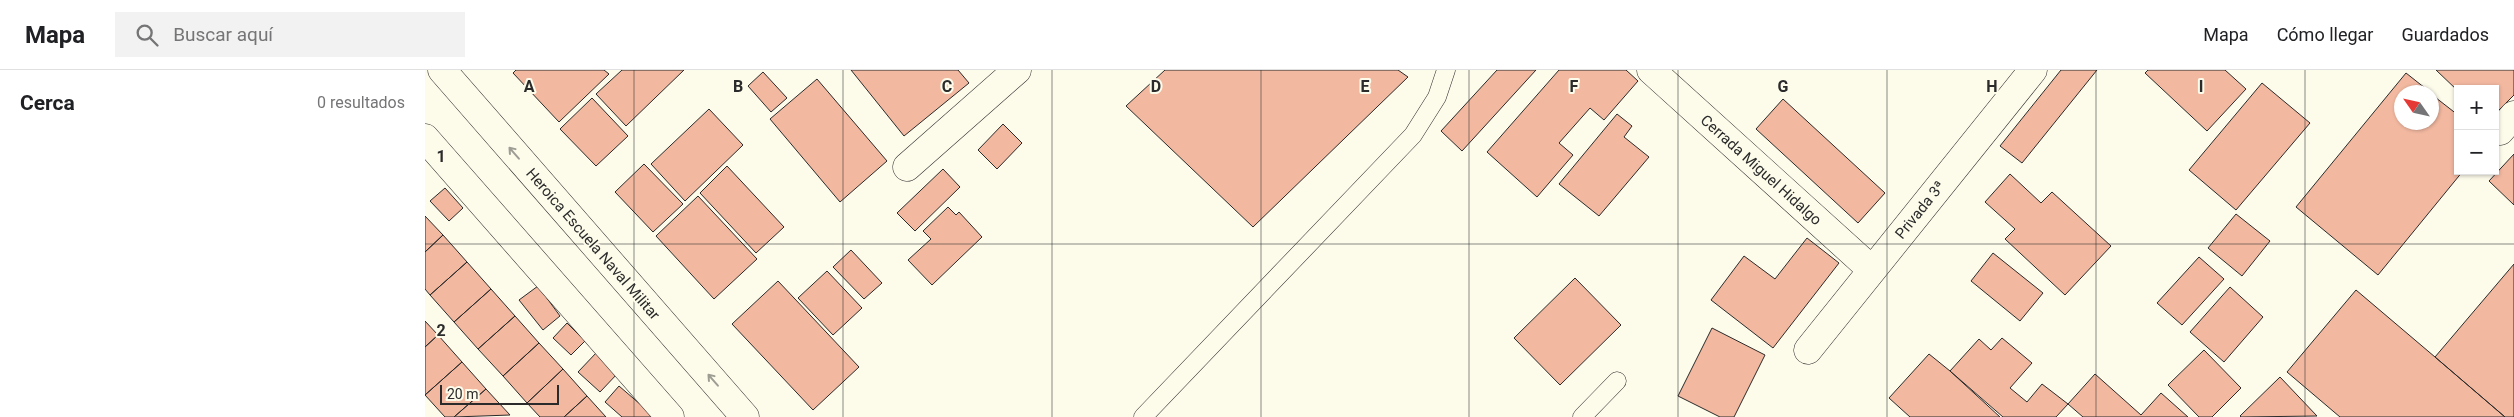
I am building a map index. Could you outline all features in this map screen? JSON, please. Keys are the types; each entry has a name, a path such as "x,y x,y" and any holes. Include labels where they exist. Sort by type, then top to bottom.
{"street":[{"name":"Heroica Escuela Naval Militar","path":"442,70 745,417"},
{"path":"907,167 1017,70"},
{"name":"Cerrada Miguel Hidalgo","path":"1651,70 1872,270"},
{"name":"Privada 3ª","path":"1808,350 2033,70"},
{"path":"425,138 670,417"}],"lane":[{"path":"1143,417 1413,135 1437,96 1445,70"},
{"path":"1582,417 1617,381"}],"building":[{"path":"516,70 604,70 609,74 559,122 513,73"},
{"path":"622,70 684,70 626,126 596,94"},
{"path":"851,70 958,70 969,83 904,136"},
{"path":"1165,70 1398,70 1408,77 1253,227 1126,106"},
{"path":"1497,70 1536,70 1462,151 1441,131"},
{"path":"1559,70 1626,70 1638,81 1604,120 1590,108 1559,143 1573,155 1537,197 1487,152"},
{"path":"2061,70 2097,70 2022,163 2000,146"},
{"path":"2148,70 2225,70 2246,89 2207,131 2145,73"},
{"path":"2436,70 2514,70 2514,95 2499,110 2499,85 2454,85 2454,87"},
{"path":"763,72 787,98 771,112 748,86"},
{"path":"2406,73 2421,85 2396,85"},
{"path":"817,79 887,161 840,202 770,119"},
{"path":"2262,83 2310,123 2236,210 2189,170"},
{"path":"2394,88 2394,130 2439,130 2439,100 2454,112 2454,175 2460,175 2378,275 2296,207"},
{"path":"592,98 628,136 596,166 560,129"},
{"path":"1783,99 1885,193 1858,223 1756,129"},
{"path":"709,109 743,145 685,201 651,164"},
{"path":"1617,114 1632,126 1624,137 1649,157 1599,216 1559,184"},
{"path":"1003,124 1022,143 997,169 978,150"},
{"path":"2514,154 2514,205 2489,181 2495,175 2499,175 2499,170"},
{"path":"644,164 683,204 653,232 615,192"},
{"path":"727,166 784,227 756,253 700,193"},
{"path":"943,169 960,187 915,231 897,213"},
{"path":"2010,174 2041,203 2052,192 2111,246 2065,295 2005,239 2015,229 1985,202"},
{"path":"445,188 463,208 449,221 430,201"},
{"path":"698,196 757,259 714,299 656,236"},
{"path":"948,207 956,215 959,212 982,237 932,285 908,260 931,239 923,231"},
{"path":"2236,214 2270,241 2242,276 2208,248"},
{"path":"425,216 443,235 425,252"},
{"path":"443,235 467,262 430,295 425,289 425,252"},
{"path":"1807,238 1839,263 1773,348 1711,300 1744,256 1775,279"},
{"path":"851,250 882,283 864,299 833,267"},
{"path":"1993,253 2043,293 2020,321 1971,281"},
{"path":"2199,257 2224,279 2182,325 2157,303"},
{"path":"467,262 491,289 454,322 430,295"},
{"path":"2514,264 2514,417 2505,417 2435,357"},
{"path":"827,271 862,308 833,335 798,298"},
{"path":"1575,278 1621,325 1560,385 1514,338"},
{"path":"778,281 859,367 813,410 732,324"},
{"path":"538,286 560,316 543,330 519,300"},
{"path":"2230,287 2263,317 2224,362 2190,332"},
{"path":"491,289 515,316 478,349 454,322"},
{"path":"2356,290 2505,417 2340,417 2287,372"},
{"path":"515,316 539,343 503,376 478,349"},
{"path":"425,321 438,335 425,347"},
{"path":"567,323 585,341 571,355 553,338"},
{"path":"1712,328 1765,355 1734,417 1720,417 1678,396"},
{"path":"438,335 462,362 425,395 425,347"},
{"path":"2002,338 2032,363 2010,388 2027,402 2042,384 2068,404 2056,417 2003,417 1950,371 1979,339 1991,350"},
{"path":"539,343 563,369 527,403 503,376"},
{"path":"2204,350 2241,388 2212,417 2199,417 2168,385"},
{"path":"597,352 618,373 600,392 578,372"},
{"path":"1929,354 2000,417 1910,417 1889,398"},
{"path":"462,362 486,389 454,417 445,417 425,395"},
{"path":"563,369 587,396 564,417 540,417 527,403"},
{"path":"2095,374 2141,415 2161,393 2188,417 2083,417 2068,404"},
{"path":"2280,377 2317,416 2240,416"},
{"path":"619,386 655,417 622,417 605,402"},
{"path":"486,389 510,415 454,417"},
{"path":"587,396 606,417 564,417"}]}
